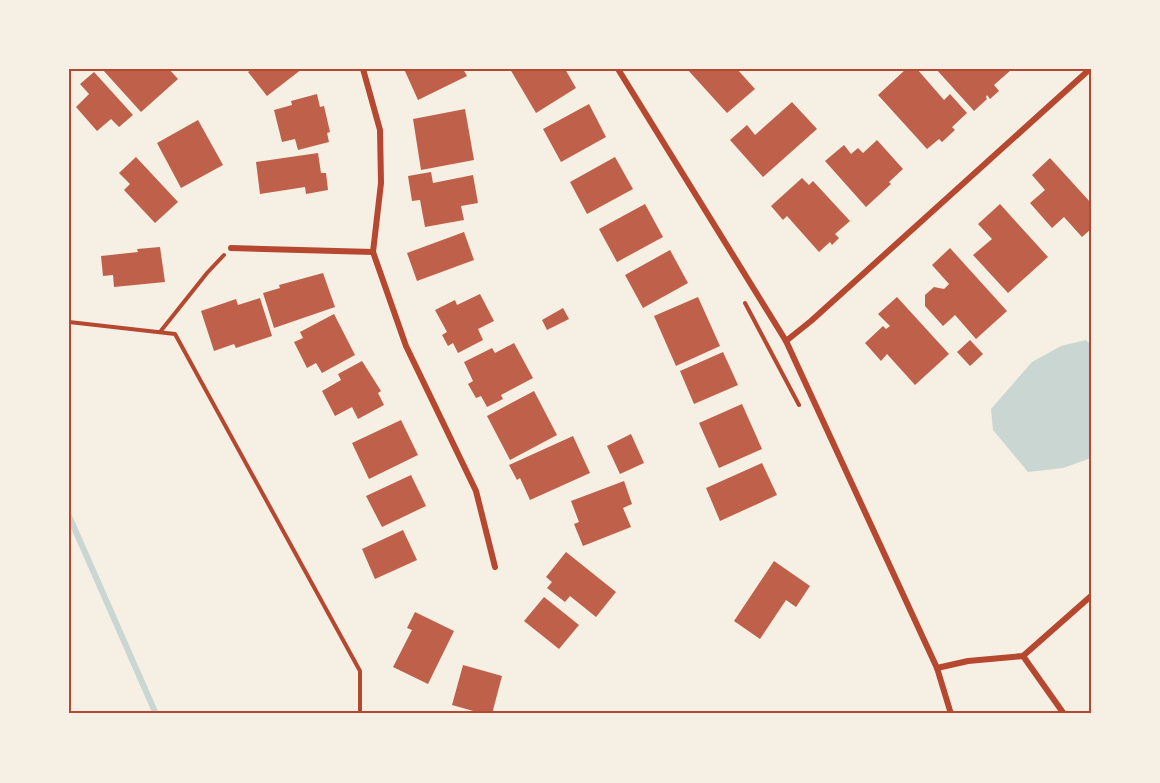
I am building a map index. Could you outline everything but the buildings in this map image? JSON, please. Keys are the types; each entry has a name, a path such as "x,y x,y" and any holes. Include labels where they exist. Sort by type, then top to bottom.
{"street":[{"path":"363,69 380,130 381,183 373,252 406,346 476,491 495,567"},
{"path":"618,69 786,341 937,668 951,714"},
{"path":"786,341 1090,69"},
{"path":"231,248 373,252"},
{"path":"937,668 977,660 1023,656 1091,596"},
{"path":"1023,656 1064,714"}],"path":[{"path":"160,332 207,273 231,248"},
{"path":"744,302 801,409"},
{"path":"69,322 175,334 360,671 360,714"}],"shaded area":[{"path":"1086,340 1091,345 1091,458 1063,468 1028,472 993,430 991,409 1032,362 1061,346"}],"waterway":[{"path":"69,516 156,714"}]}
